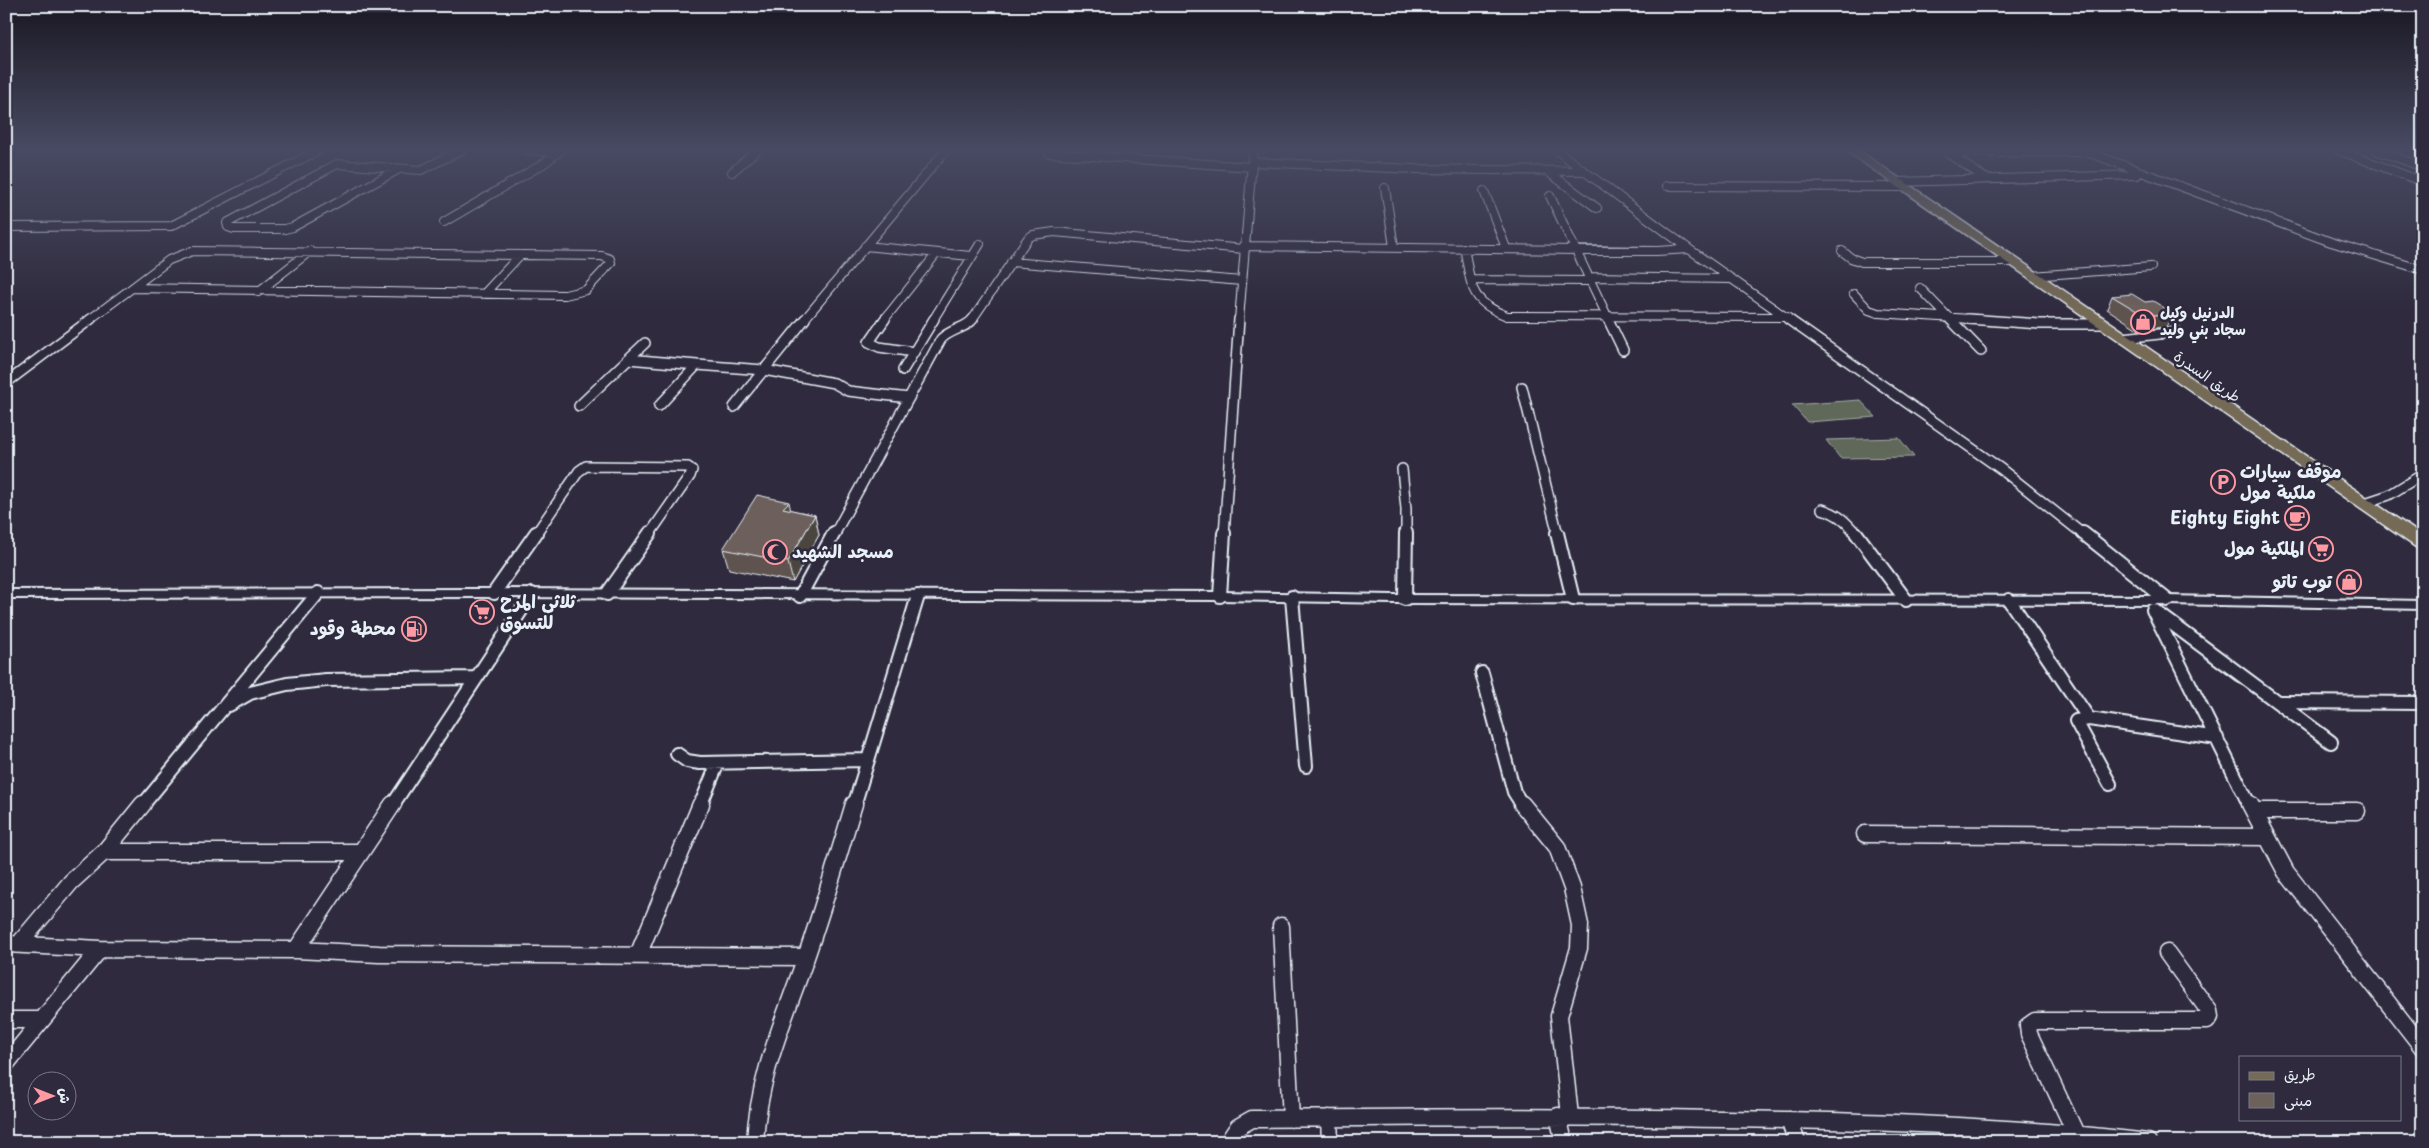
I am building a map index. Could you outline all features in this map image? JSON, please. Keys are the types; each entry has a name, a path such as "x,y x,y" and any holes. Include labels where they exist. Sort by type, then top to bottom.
{"main road":[{"name":"طريق السدرة","path":"1928,204 2362,504 2423,544"}],"street":[{"path":"6,227 171,226 215,204"},
{"path":"262,204 227,223 228,227 285,229 293,227 336,204"},
{"path":"444,222 476,204"},
{"path":"734,407 901,204"},
{"path":"1220,596 1248,204"},
{"path":"1387,204 1394,247"},
{"path":"1489,204 1506,248"},
{"path":"1554,204 1577,249 1623,350"},
{"path":"1591,204 1597,208"},
{"path":"1628,204 1689,249 2001,469 2167,600"},
{"path":"2224,204 2331,242 2423,270"},
{"path":"800,596 941,338 949,331 970,324 1011,262 1028,238 1033,235 1054,232 1244,248 1689,249"},
{"path":"903,370 980,244"},
{"path":"865,246 971,256"},
{"path":"1464,248 1473,280 1474,294 1478,300 1507,316 1787,317"},
{"path":"6,383 131,288 169,260 192,250 602,256 610,259 611,263 586,290 578,294 258,292 131,288"},
{"path":"258,292 310,251"},
{"path":"1842,251 1851,258 1862,262 2010,262"},
{"path":"914,352 879,347 869,342 869,339 938,253"},
{"path":"484,294 520,255"},
{"path":"1011,262 1242,281"},
{"path":"2032,276 2151,267"},
{"path":"1473,280 1732,279"},
{"path":"1920,288 1981,351"},
{"path":"1854,294 1873,313 2055,324 2103,324"},
{"path":"2123,338 2178,332"},
{"path":"579,406 645,343"},
{"path":"628,359 764,370 834,383 848,391 909,398"},
{"path":"659,406 697,365"},
{"path":"1522,387 1573,599"},
{"path":"494,593 580,471 586,466 688,468 692,470 690,476 607,594"},
{"path":"1402,469 1406,509 1405,599"},
{"path":"2362,504 2389,496 2423,474"},
{"path":"1822,509 1835,513 1847,522 1906,600"},
{"path":"13,944 72,882 104,852 318,593"},
{"path":"6,594 494,593 800,596 1220,596 1405,599 2009,600 2148,605 2167,600 2423,605"},
{"path":"296,950 532,594"},
{"path":"755,1142 755,1128 762,1081 806,957 918,596"},
{"path":"1292,597 1306,766"},
{"path":"2009,600 2089,719"},
{"path":"2148,605 2331,742"},
{"path":"2148,605 2254,810 2266,837 2286,872 2423,1048"},
{"path":"1482,673 1514,792 1527,812 1557,847 1572,888 1580,925 1579,948 1560,1016 1564,1142"},
{"path":"223,709 250,693 287,684 326,680 475,678"},
{"path":"2277,702 2423,703"},
{"path":"2110,784 2077,727 2076,721 2089,719 2217,738"},
{"path":"677,754 694,762 718,763 867,760"},
{"path":"638,955 718,763"},
{"path":"2254,810 2357,811"},
{"path":"1865,834 2266,837"},
{"path":"104,852 360,852"},
{"path":"1281,926 1291,1119"},
{"path":"13,944 100,949 296,950 379,954 806,957"},
{"path":"6,1064 100,949"},
{"path":"2076,1134 2029,1034 2028,1026 2035,1021 2207,1021 2210,1017 2209,1011 2167,953"},
{"path":"6,1020 41,1020"},
{"path":"1228,1142 1238,1127 1252,1119 1564,1116 1875,1120 2076,1134 2148,1142"},
{"path":"1328,1118 1330,1142"},
{"path":"1790,1120 1797,1142"},
{"path":"1944,1125 1952,1142"}],"green space":[{"path":"1860,400 1876,417 1807,422 1792,405"},
{"path":"1899,438 1914,457 1840,458 1826,440"}],"building":[{"path":"2132,294 2145,302 2153,301 2173,313 2145,316 2112,296"},
{"path":"757,495 789,502 783,508 815,515 788,562 723,549"}],"place":[{"name":"الدرنيل وكيل سجاد بني وليد","path":"2143,322"},
{"name":"موقف سيارات ملكية مول","path":"2223,482"},
{"name":"Eighty Eight","path":"2297,518"},
{"name":"الملكية مول","path":"2321,549"},
{"name":"مسجد الشهيد","path":"775,552"},
{"name":"توب تاتو","path":"2349,582"},
{"name":"ثلاثي المرح للتسوق","path":"482,612"},
{"name":"محطة وقود","path":"414,629"}]}
